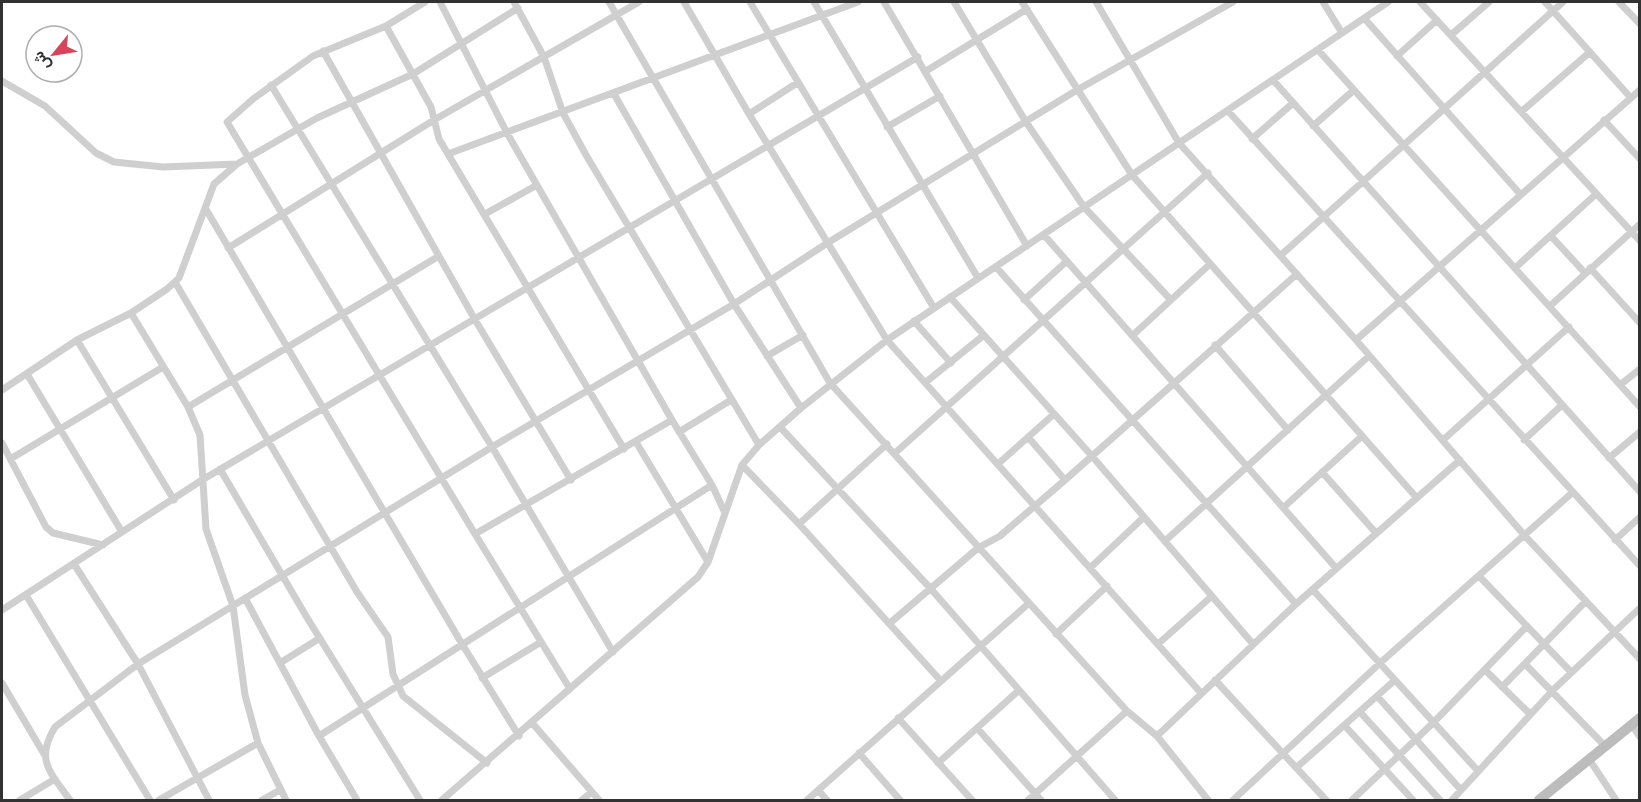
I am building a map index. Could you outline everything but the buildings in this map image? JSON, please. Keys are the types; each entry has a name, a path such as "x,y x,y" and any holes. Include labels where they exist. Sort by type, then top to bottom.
{"main road":[{"path":"1543,799 1635,721"}],"street":[{"path":"425,2 386,26 323,51 300,63 227,122 343,314 377,375 570,689"},
{"path":"440,2 507,133 638,363 712,485 725,513"},
{"path":"609,2 830,383 1127,711 1157,736 1206,800"},
{"path":"228,248 434,120 639,2"},
{"path":"684,2 748,114 829,242 887,340 1201,693"},
{"path":"750,2 934,308"},
{"path":"814,2 978,278"},
{"path":"448,154 858,2"},
{"path":"884,2 1027,246"},
{"path":"954,2 1026,122 1084,207 1171,300"},
{"path":"1023,2 1132,175 1416,497"},
{"path":"1096,2 1179,143 1356,340 1525,536 1640,659"},
{"path":"70,801 45,763 47,740 55,727 138,664 492,447 638,363 829,242 1077,90 1233,2"},
{"path":"1323,2 1342,33"},
{"path":"442,801 684,591 708,562 742,465 759,445 830,383 914,321 1388,2"},
{"path":"1420,2 1640,241"},
{"path":"1451,35 1489,2"},
{"path":"1545,2 1631,98"},
{"path":"1281,255 1563,2"},
{"path":"1619,2 1640,24"},
{"path":"2,390 77,340 130,314 175,282 182,273 207,211 214,184 237,164 297,129 413,74 516,5 544,57 563,112 627,227 759,445"},
{"path":"926,71 1027,9"},
{"path":"1364,18 1521,195"},
{"path":"1397,56 1437,20"},
{"path":"386,26 431,107 437,136 591,390 624,449"},
{"path":"1318,50 1640,407"},
{"path":"323,51 474,318 571,480"},
{"path":"1522,111 1590,51"},
{"path":"2,610 220,469 528,285 918,57"},
{"path":"1272,80 1640,492"},
{"path":"2,81 45,106 96,153 114,162 163,167 237,164"},
{"path":"748,114 797,83"},
{"path":"271,85 394,284 613,652"},
{"path":"1313,126 1354,90"},
{"path":"1356,340 1640,90"},
{"path":"614,94 734,304 801,408"},
{"path":"887,128 940,96"},
{"path":"1252,139 1293,103"},
{"path":"1228,111 1322,219 1640,566"},
{"path":"1604,120 1640,159"},
{"path":"895,453 1208,173"},
{"path":"485,214 537,185"},
{"path":"1515,268 1596,194"},
{"path":"207,211 482,678 519,736"},
{"path":"1550,306 1640,224"},
{"path":"1044,235 1249,466 1336,568"},
{"path":"1551,236 1640,322"},
{"path":"188,407 440,256"},
{"path":"1024,300 1067,261"},
{"path":"1133,335 1210,264"},
{"path":"996,267 1296,604"},
{"path":"890,623 978,548 993,541 1065,480 1297,274"},
{"path":"175,282 357,592 384,629 397,685 410,703 487,763"},
{"path":"950,297 1091,455 1254,644"},
{"path":"130,314 188,407 200,435 202,480 210,545 233,606 241,674 258,743 285,801"},
{"path":"914,321 951,363"},
{"path":"1443,440 1569,327"},
{"path":"767,356 803,335"},
{"path":"926,382 984,335"},
{"path":"77,340 174,500"},
{"path":"1215,345 1288,430"},
{"path":"1165,541 1369,356"},
{"path":"12,458 163,367"},
{"path":"1620,386 1640,369"},
{"path":"27,374 123,532"},
{"path":"679,432 731,400"},
{"path":"1524,440 1562,405"},
{"path":"998,464 1054,414"},
{"path":"475,534 672,420"},
{"path":"780,427 931,589 1115,801"},
{"path":"1610,458 1640,432"},
{"path":"1284,507 1362,436"},
{"path":"1028,437 1065,480"},
{"path":"636,442 708,562"},
{"path":"2,443 12,458 46,527 53,533 103,545"},
{"path":"799,524 887,444"},
{"path":"1157,736 1296,604 1460,460"},
{"path":"742,465 799,524 941,681"},
{"path":"220,469 420,801"},
{"path":"1322,472 1376,533"},
{"path":"318,736 712,485"},
{"path":"1233,801 1282,752 1573,492"},
{"path":"1615,540 1640,517"},
{"path":"1090,568 1144,518"},
{"path":"74,564 138,664 209,801"},
{"path":"1479,576 1571,672"},
{"path":"1056,634 1107,586"},
{"path":"1313,590 1478,771"},
{"path":"26,595 150,801"},
{"path":"1158,644 1212,596"},
{"path":"245,598 318,736 357,801"},
{"path":"1502,687 1586,601"},
{"path":"807,801 1028,604"},
{"path":"1452,801 1553,690 1614,630 1640,608"},
{"path":"1352,801 1433,723 1527,626"},
{"path":"280,663 320,638"},
{"path":"482,678 541,642"},
{"path":"1525,664 1553,690 1605,746"},
{"path":"1485,670 1530,714"},
{"path":"1215,680 1326,801"},
{"path":"1296,768 1395,680"},
{"path":"2,683 44,754"},
{"path":"938,763 1018,691"},
{"path":"1377,696 1461,790"},
{"path":"1028,801 1127,711"},
{"path":"1360,712 1440,801"},
{"path":"898,718 972,801"},
{"path":"1635,721 1640,737"},
{"path":"533,724 599,801"},
{"path":"1345,726 1413,801"},
{"path":"977,728 1041,801"},
{"path":"159,801 258,743"},
{"path":"859,753 900,801"},
{"path":"1589,759 1616,801"},
{"path":"20,801 55,779"},
{"path":"262,801 280,790"},
{"path":"818,790 827,801"},
{"path":"582,801 592,792"}]}
